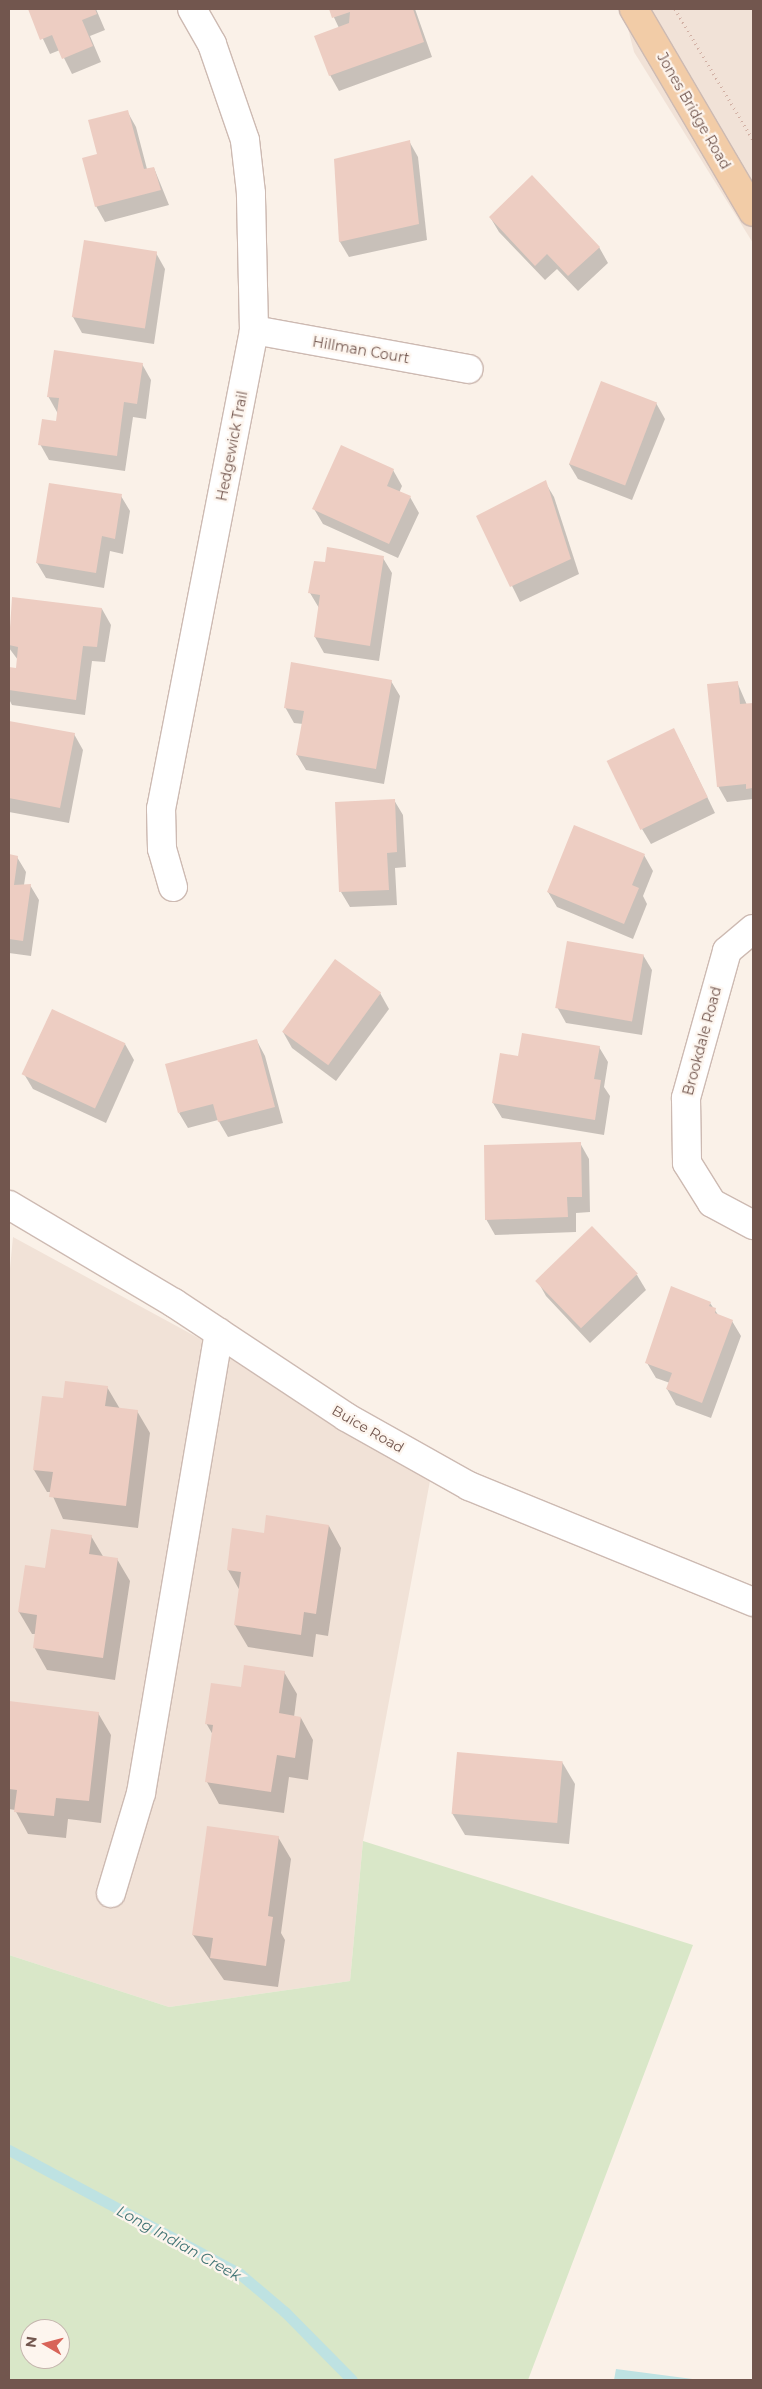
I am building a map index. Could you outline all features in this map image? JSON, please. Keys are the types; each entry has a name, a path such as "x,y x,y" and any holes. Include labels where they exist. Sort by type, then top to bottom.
{"main road":[{"name":"Jones Bridge Road","path":"634,9 753,212"}],"street":[{"name":"Hedgewick Trail","path":"174,888 162,849 161,809 254,330 251,193 245,140 212,44 192,9"},
{"name":"Hillman Court","path":"254,330 468,369"},
{"name":"Brookdale Road","path":"753,929 727,951 686,1098 687,1163 712,1203 753,1225"},
{"name":"Buice Road","path":"9,1205 219,1333 346,1417 469,1486 753,1602"},
{"path":"111,1893 141,1792 219,1333"}],"path":[{"path":"675,9 753,140"}],"shaded area":[{"path":"623,9 753,9 753,243 634,52"},
{"path":"13,1237 419,1458 432,1470 363,1841 350,1981 169,2007 9,1955 9,1279"}],"green space":[{"path":"363,1841 693,1945 528,2380 9,2380 9,1955 169,2007 350,1981"}],"water":[{"path":"616,2369 700,2380 614,2380"}],"building":[{"path":"28,9 95,9 97,14 82,20 93,46 62,59 52,35 40,40"},
{"path":"329,9 413,9 424,42 329,76 314,36 349,23 350,12 332,18"},
{"path":"128,110 144,169 154,167 161,190 95,207 82,158 97,154 88,120"},
{"path":"410,140 419,224 339,242 334,159"},
{"path":"532,175 600,247 568,276 547,254 535,266 489,217"},
{"path":"84,240 157,252 145,329 72,317"},
{"path":"54,350 143,363 137,404 124,402 117,456 38,445 42,419 56,421 59,398 47,397"},
{"path":"601,381 657,403 625,486 569,464"},
{"path":"341,445 394,469 387,486 411,496 389,544 312,509"},
{"path":"546,480 571,559 510,587 476,516"},
{"path":"49,483 122,494 115,539 102,536 96,573 36,563"},
{"path":"327,547 384,556 370,646 314,637 320,595 308,593 314,561 325,562"},
{"path":"12,597 102,608 97,647 83,646 76,700 9,690 9,667 16,668 18,647 9,645"},
{"path":"291,662 392,680 376,769 296,755 304,711 284,708"},
{"path":"738,681 740,704 753,703 753,788 746,789 746,784 717,787 707,684"},
{"path":"9,721 75,733 60,808 9,798"},
{"path":"674,728 708,797 640,830 607,761"},
{"path":"395,799 397,852 387,853 389,890 339,892 335,802"},
{"path":"574,825 645,854 632,885 639,888 624,924 547,892"},
{"path":"9,854 18,856 14,885 31,884 23,941 9,939"},
{"path":"567,941 644,955 632,1022 555,1008"},
{"path":"335,959 381,993 328,1065 282,1032"},
{"path":"52,1009 125,1043 95,1108 22,1074"},
{"path":"522,1033 600,1046 594,1079 601,1080 595,1120 492,1103 500,1053 518,1056"},
{"path":"257,1039 275,1107 218,1122 213,1104 178,1113 165,1064"},
{"path":"581,1142 582,1197 567,1197 568,1217 485,1220 484,1145"},
{"path":"592,1226 638,1273 581,1328 535,1281"},
{"path":"671,1286 711,1302 709,1306 716,1308 715,1313 733,1320 702,1403 666,1389 672,1373 645,1363"},
{"path":"65,1381 108,1386 105,1406 138,1410 126,1506 49,1497 53,1472 33,1470 42,1396 63,1398"},
{"path":"266,1515 329,1525 316,1614 304,1612 301,1635 234,1625 241,1572 227,1570 232,1528 264,1533"},
{"path":"51,1529 92,1535 89,1554 118,1558 103,1658 33,1648 37,1615 18,1612 25,1565 45,1568"},
{"path":"244,1665 285,1671 279,1713 301,1717 295,1758 277,1755 271,1792 205,1782 213,1725 205,1724 211,1683 241,1687"},
{"path":"9,1701 99,1712 89,1801 56,1798 54,1816 14,1812 17,1790 9,1789"},
{"path":"457,1752 563,1761 557,1823 452,1814"},
{"path":"207,1826 279,1836 268,1916 273,1917 266,1966 210,1958 213,1938 192,1935"}],"waterway":[{"name":"Long Indian Creek","path":"9,2150 240,2274 285,2312 352,2380"}]}
